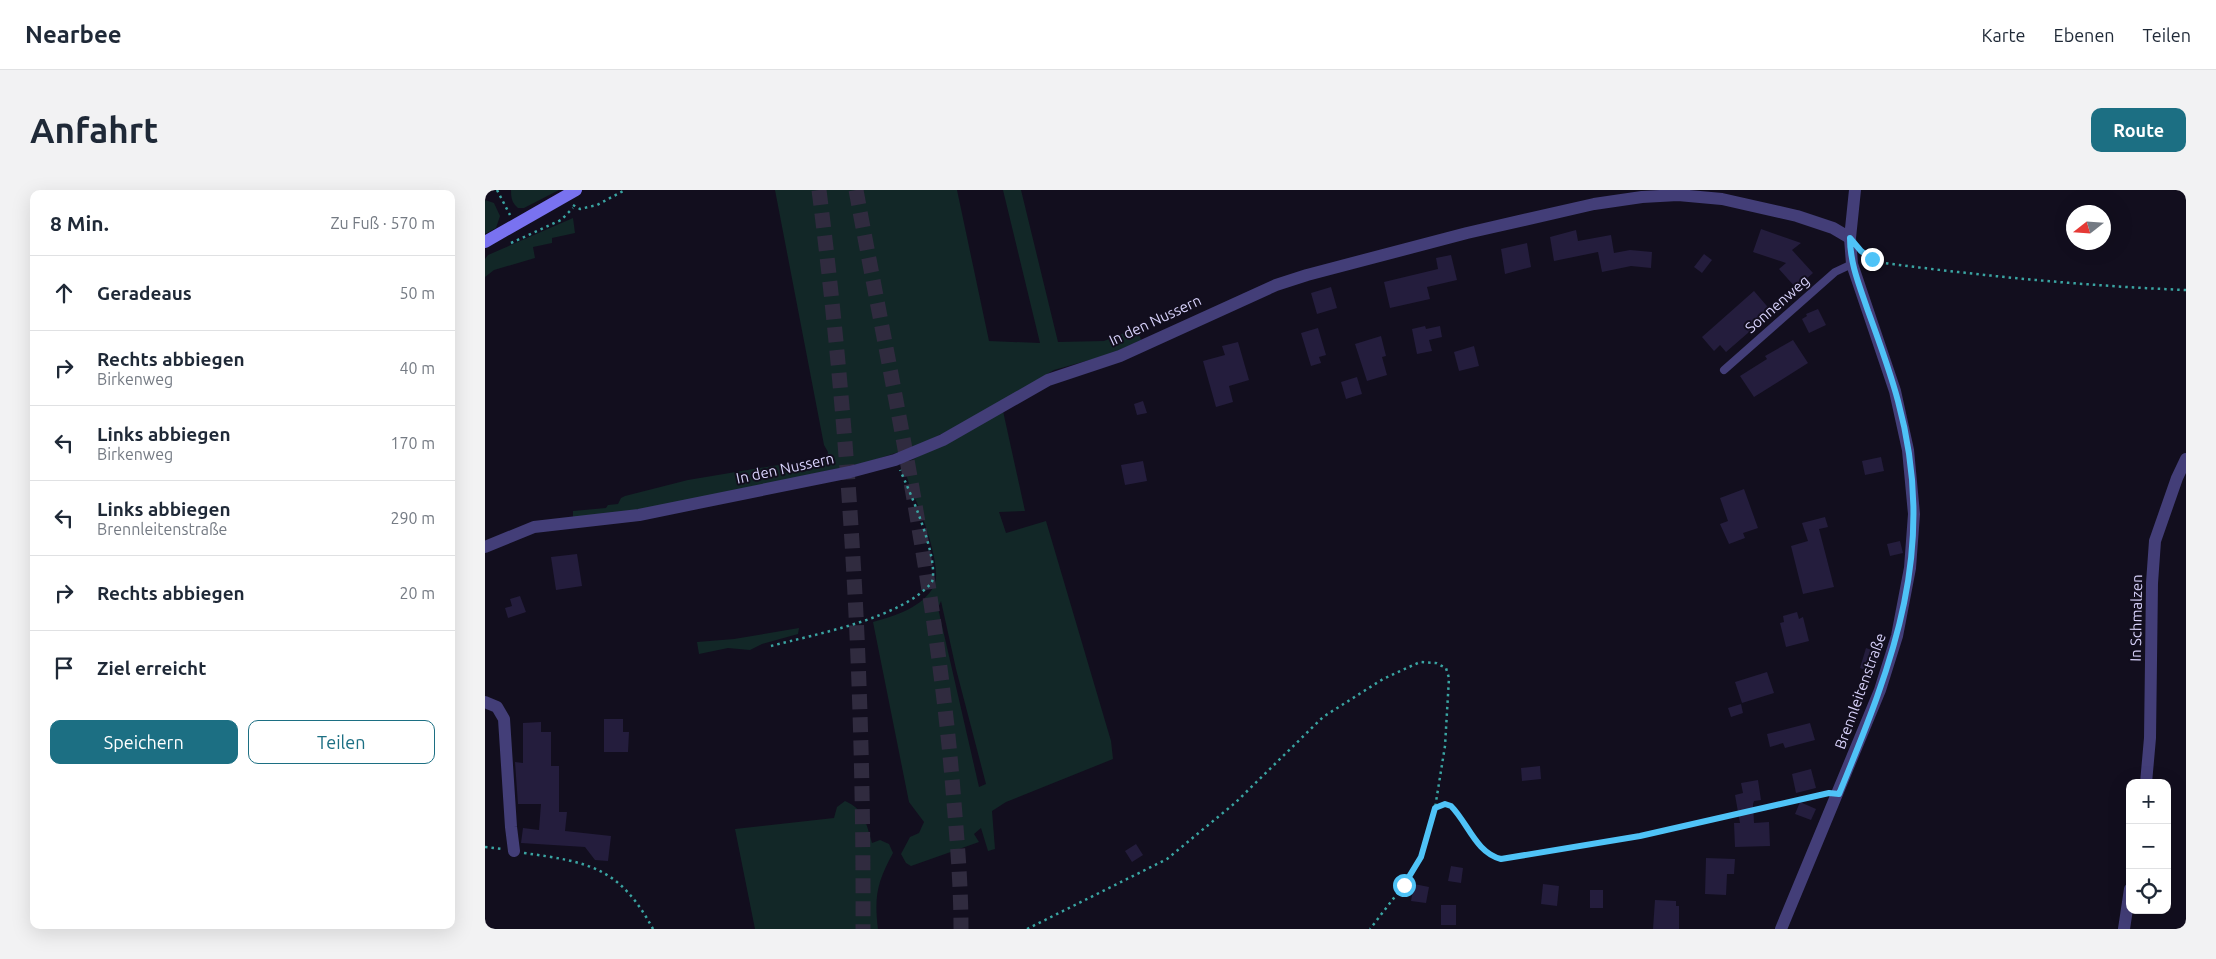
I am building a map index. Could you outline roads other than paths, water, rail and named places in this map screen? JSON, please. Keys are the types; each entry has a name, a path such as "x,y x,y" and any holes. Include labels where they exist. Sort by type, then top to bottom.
{"street":[{"name":"Brennleitenstraße","path":"1781,929 1839,794 1892,657 1908,583 1914,525 1911,470 1899,404 1852,264 1850,238 1855,190"},
{"name":"In den Nussern","path":"485,547 534,527 639,514 849,472 895,460 943,440 1049,380 1120,356 1251,295 1307,274 1476,231 1612,200 1678,195 1721,199 1769,209 1833,228 1850,238"},
{"path":"485,242 572,197"},
{"name":"In Schmalzen","path":"2146,779 2150,738 2152,584 2155,542 2177,478 2186,459"},
{"path":"485,702 497,707 504,718 514,852"},
{"path":"2124,929 2126,914"}],"lane":[{"name":"Sonnenweg","path":"1724,370 1835,272 1852,264"}],"tunnel":[{"path":"819,190 839,374 853,559 861,744 863,929"},
{"path":"856,190 898,410 935,630 952,778 961,929"}]}
